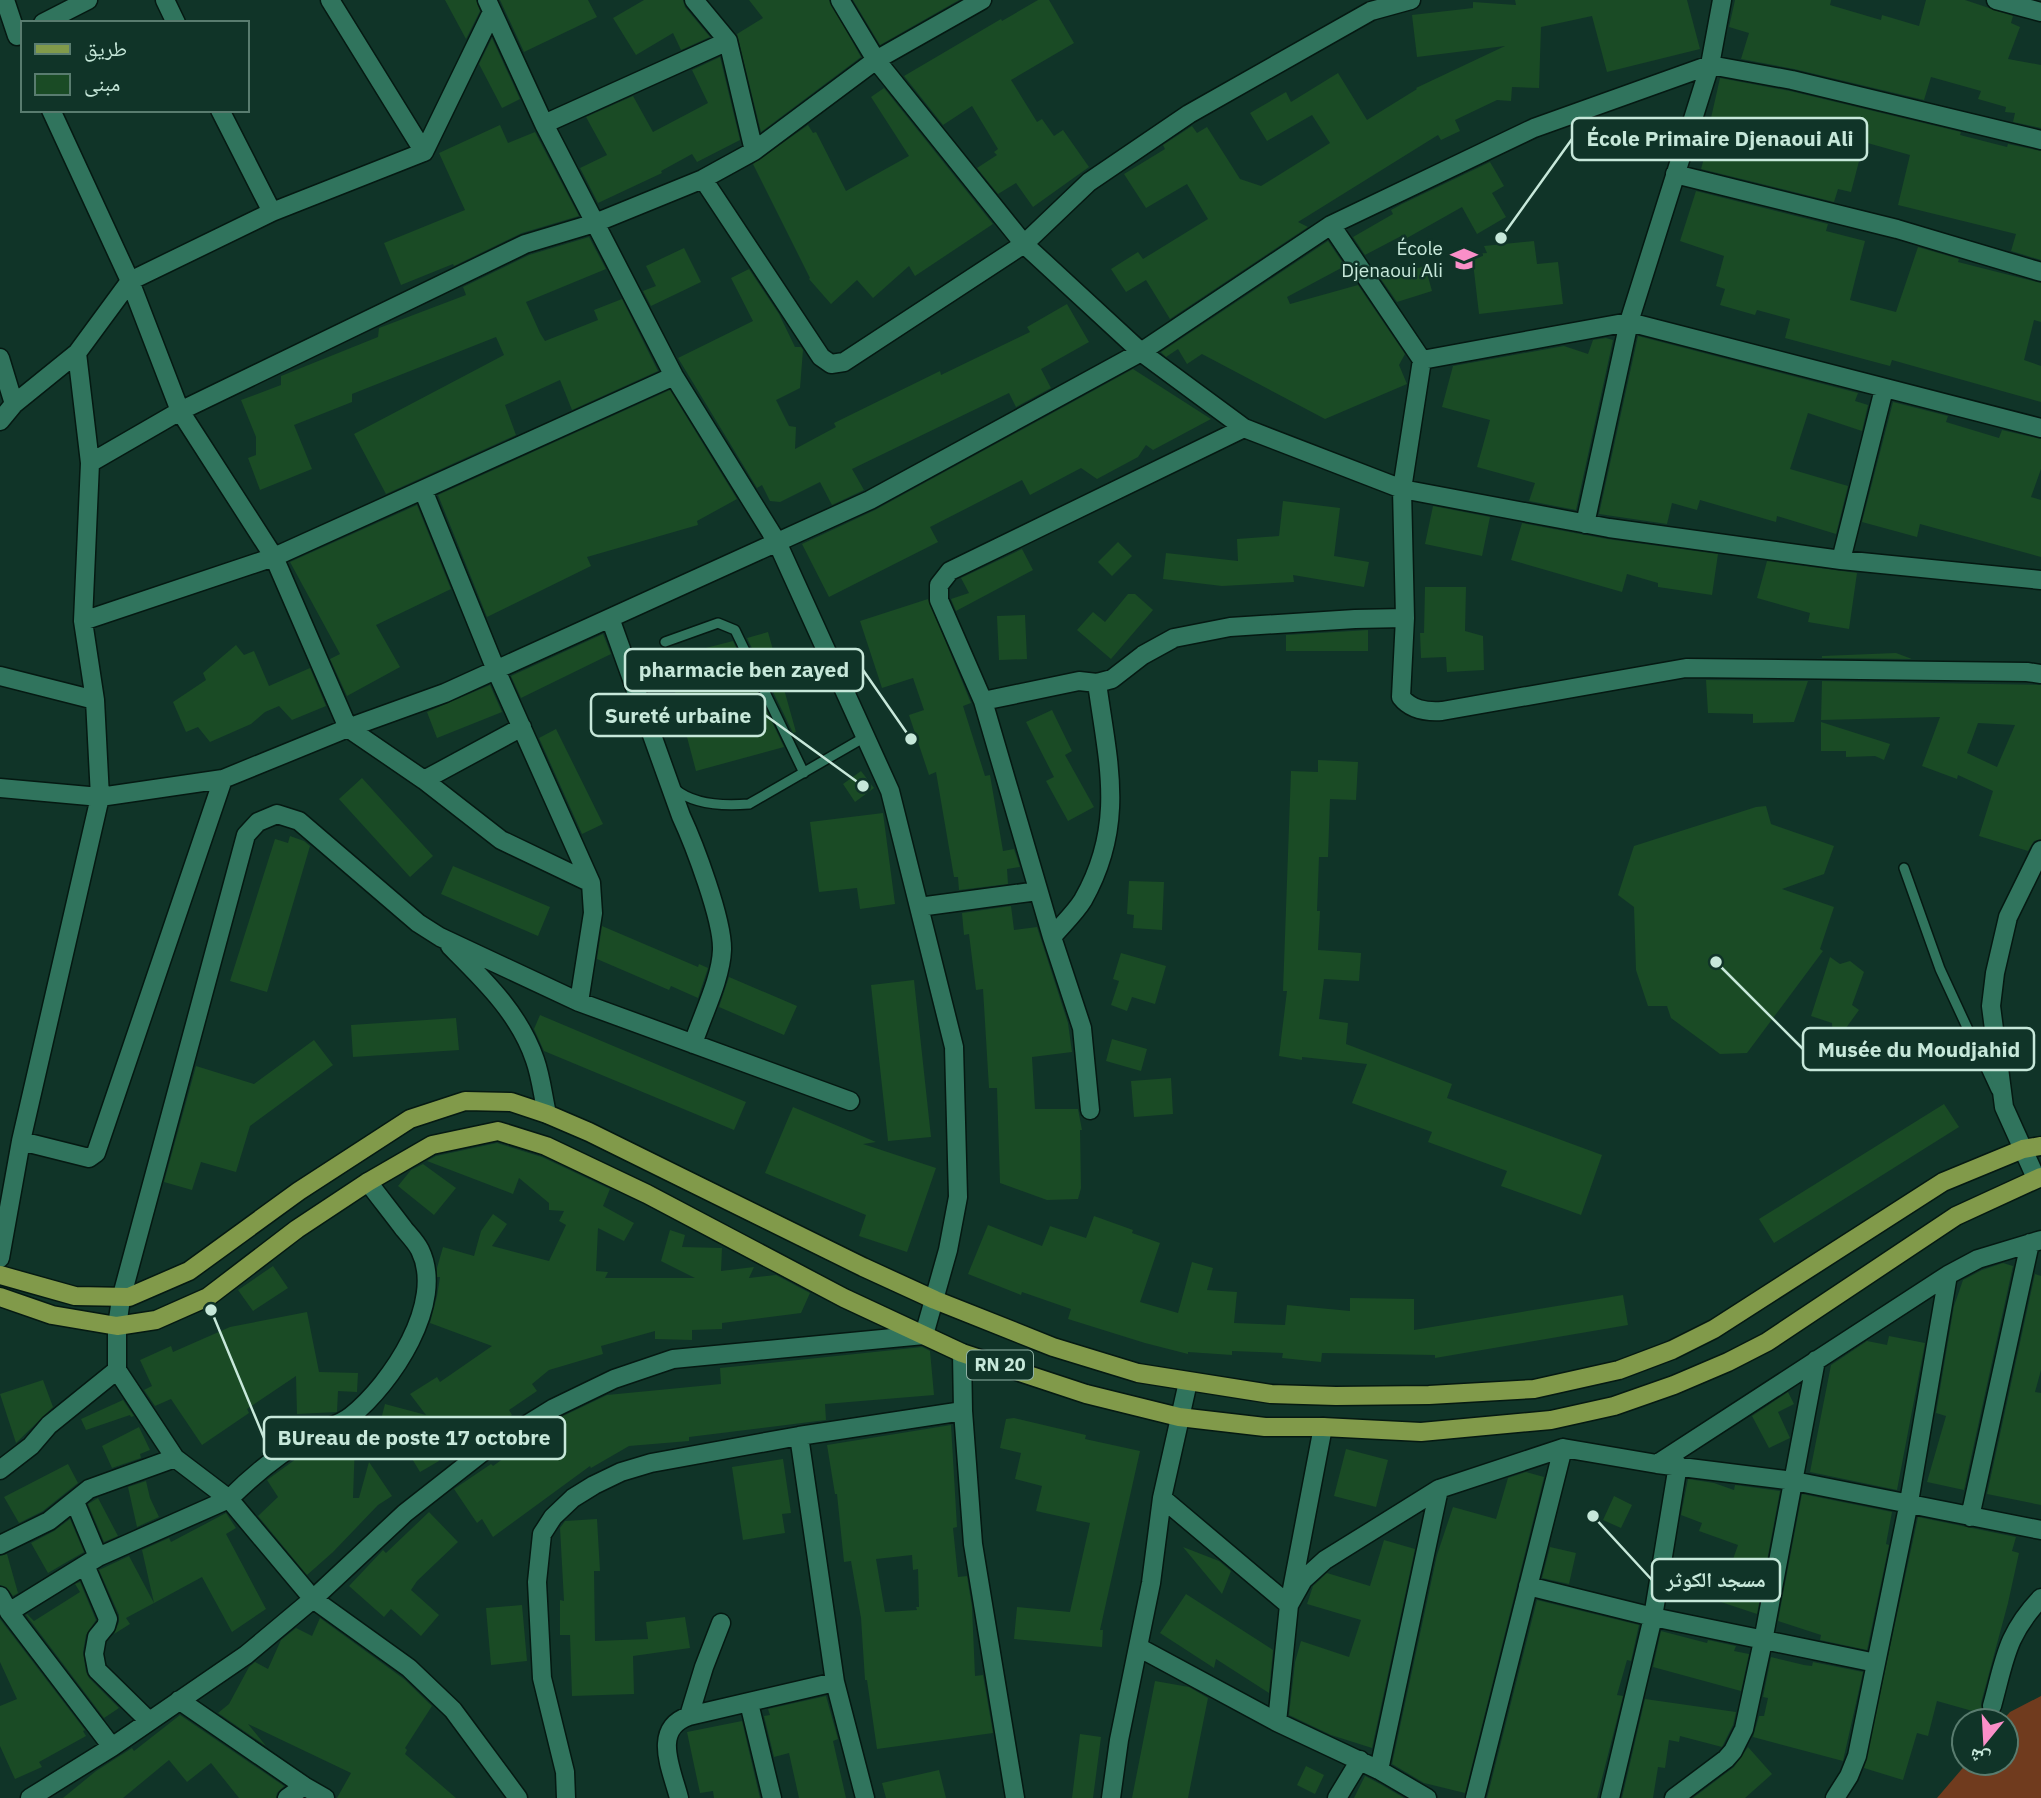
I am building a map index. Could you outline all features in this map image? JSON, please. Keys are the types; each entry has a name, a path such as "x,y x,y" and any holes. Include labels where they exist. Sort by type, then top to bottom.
{"main road":[{"name":"RN 20","path":"0,1275 75,1296 121,1299 129,1297 189,1271 299,1191 410,1119 465,1101 511,1102 547,1114 934,1300 1053,1347 1138,1373 1270,1394 1429,1395 1534,1389 1619,1370 1672,1350 1714,1329 1943,1182 2032,1148"},
{"name":"RN 20","path":"0,1297 52,1315 117,1325 156,1320 208,1297 298,1229 368,1182 432,1145 498,1131 546,1146 634,1188 845,1298 962,1353 1086,1394 1179,1417 1265,1427 1421,1432 1551,1420 1614,1406 1717,1367 1767,1342 1956,1216 2038,1178"}],"street":[{"path":"5,0 21,39"},
{"path":"47,21 88,0"},
{"path":"164,0 175,21"},
{"path":"330,0 424,152"},
{"path":"694,0 728,41 754,151"},
{"path":"840,0 876,60 1024,244 1140,352 1244,428 1402,489 1585,524 1841,560 2041,580"},
{"path":"90,463 180,411 525,244 594,223 703,179 754,151 876,60 982,0"},
{"path":"703,179 821,357 831,364 844,362 1024,244 1089,182 1189,114 1371,11 1411,0"},
{"path":"1585,524 1629,322 1710,65 1722,0"},
{"path":"1997,0 2041,12"},
{"path":"0,421 14,404 77,353 130,281 272,212 424,152 490,6"},
{"path":"30,1798 112,1747 246,1655 313,1599 405,1513 484,1451 554,1408 614,1379 673,1359 924,1335 948,1250 958,1197 954,1047 890,791 777,542 674,376 544,124 490,6"},
{"path":"544,124 728,41"},
{"path":"0,788 100,797 223,779 348,728 445,693 870,500 1140,352 1331,225 1534,128 1710,65 1792,80 2041,140"},
{"path":"52,112 130,281 180,411 274,557 348,728 424,780 501,840 591,883"},
{"path":"221,112 272,212"},
{"path":"1675,174 1897,229 2041,272"},
{"path":"1331,225 1422,360 1402,489 1405,618 1401,698 1414,708 1432,712 1686,668 1826,668 2041,674"},
{"path":"1422,360 1629,322 2041,428"},
{"path":"0,1258 20,1141 100,797 95,700 83,621 90,463 77,353"},
{"path":"0,358 14,404"},
{"path":"83,621 274,557 674,376"},
{"path":"1841,560 1884,389"},
{"path":"1090,1110 1082,1028 1038,891 984,701 939,600 939,586 950,571 1244,428"},
{"path":"423,490 496,670 591,883 593,913 579,1002"},
{"path":"610,618 690,836 722,934 720,965 693,1044"},
{"path":"984,701 1079,681 1097,683 1112,679 1143,654 1174,639 1230,627 1405,618"},
{"path":"0,676 95,700"},
{"path":"1052,937 1082,902 1098,868 1109,833 1112,797 1097,683"},
{"path":"424,780 522,727"},
{"path":"20,1141 89,1158 96,1153 223,779"},
{"path":"518,1798 453,1710 409,1668 313,1599 229,1499 175,1458 117,1370 117,1325 121,1299 246,835 258,822 277,814 299,821 418,923 440,937 579,1002 849,1101"},
{"path":"2038,1178 2032,1148 2004,1107 1991,1006 2008,917 2041,850"},
{"path":"919,907 1038,891"},
{"path":"440,937 512,1011 535,1060 547,1114"},
{"path":"112,1747 5,1604 229,1499 250,1478 291,1447 352,1416 384,1382 406,1351 423,1306 427,1276 420,1250 368,1182"},
{"path":"1657,1464 1948,1275 1978,1259 2035,1241"},
{"path":"1970,1517 2035,1241"},
{"path":"1835,1798 1849,1776 1857,1756 1909,1502 1948,1275"},
{"path":"962,1353 972,1544 1015,1798"},
{"path":"1674,1798 1733,1752 1744,1729 1794,1481 1815,1360"},
{"path":"0,1470 32,1447 49,1425 117,1370"},
{"path":"1111,1798 1152,1583 1162,1498 1188,1382"},
{"path":"566,1798 565,1772 542,1678 537,1582 542,1534 553,1517 573,1498 594,1485 641,1466 685,1455 963,1411"},
{"path":"1277,1722 1289,1605 1323,1427"},
{"path":"799,1436 835,1682 865,1798"},
{"path":"1289,1605 1303,1580 1325,1560 1439,1489 1563,1448 1657,1464 1794,1481 2041,1530"},
{"path":"1475,1798 1563,1448"},
{"path":"0,1545 49,1521 89,1489 175,1458"},
{"path":"1610,1798 1653,1617 1678,1465"},
{"path":"1379,1770 1439,1489"},
{"path":"1162,1498 1289,1605"},
{"path":"75,1502 108,1619 97,1637 94,1654 97,1670 149,1721"},
{"path":"1528,1586 1653,1617 1876,1663"},
{"path":"1992,1706 2010,1638 2021,1620 2041,1598"},
{"path":"689,1716 721,1623"},
{"path":"1138,1647 1277,1722 1360,1760 1427,1798"},
{"path":"679,1798 667,1753 667,1737 675,1724 689,1716 835,1682"},
{"path":"179,1700 325,1798"},
{"path":"749,1703 772,1798"},
{"path":"1337,1798 1360,1760"},
{"path":"287,1798 304,1786"}],"lane":[{"path":"665,642 718,624 735,630 804,773"},
{"path":"671,787 692,800 733,805 749,804 865,737"},
{"path":"1904,868 1940,969 2004,1107"}],"shaded area":[{"path":"2041,1696 2041,1798 1937,1798 1955,1777 2020,1777 2020,1707"}],"building":[{"path":"445,0 476,0 480,11 466,39"},
{"path":"500,0 588,0 597,17 524,52"},
{"path":"644,0 683,0 685,7 710,37 681,50 673,33 636,55 613,18"},
{"path":"749,0 829,0 861,57 761,132 737,34 763,18"},
{"path":"853,0 959,0 880,45"},
{"path":"1038,0 1049,0 1074,43 1011,80 1037,122 1042,119 1054,136 1063,130 1089,167 1033,207 1016,183 998,194 977,168 997,155 994,152 998,149 972,106 943,125 904,76"},
{"path":"1515,0 1687,0 1700,49 1607,72 1592,16 1541,27 1539,88 1512,87 1511,101 1497,100 1455,120 1460,131 1441,140 1438,135 1298,222 1308,227 1170,319 1146,280 1126,292 1111,269 1138,252 1143,259 1208,219 1187,184 1146,208 1124,174 1165,149 1163,145 1192,126 1197,133 1207,127 1240,179 1261,186 1330,143 1312,115 1267,141 1250,113 1286,92 1291,102 1338,73 1367,120 1416,88 1505,46 1417,57 1412,15 1473,8 1473,2 1516,5"},
{"path":"1735,0 1831,0 1830,5 1881,20 1882,15 1919,26 1926,0 1965,0 2013,16 2011,23 2020,27 2008,59 2041,65 2041,128 2013,122 2015,113 2005,112 2006,107 1978,99 1981,91 1931,77 1924,100 1741,59 1749,33 1729,27"},
{"path":"492,38 520,99 502,108 479,64"},
{"path":"720,57 740,140 697,162 692,154 661,171 662,173 598,203 580,168 607,155 586,117 633,96 653,132 708,103 692,70"},
{"path":"1720,78 1790,91 1961,132 1960,135 2007,147 2008,144 2041,151 2041,260 2011,251 2016,234 1898,205 1910,155 1864,142 1851,192 1838,189 1834,202 1701,169 1715,119 1711,118"},
{"path":"884,88 993,224 915,276 909,266 873,298 857,280 831,304 809,279 753,164 808,125 813,133 816,132 846,191 909,156 871,97"},
{"path":"500,125 508,143 535,132 579,216 522,233 454,266 453,264 401,285 384,243 465,210 439,153"},
{"path":"1490,162 1504,186 1492,193 1506,217 1477,234 1462,207 1407,238 1405,234 1365,255 1353,237 1393,214 1391,210"},
{"path":"1696,191 1828,224 1826,231 1865,241 1850,300 1896,312 1918,247 1959,259 1958,262 2041,283 2041,322 2034,320 2024,360 2041,366 2041,402 1892,360 1890,366 1785,338 1790,319 1757,310 1755,315 1720,305 1725,289 1716,286 1724,256 1680,241"},
{"path":"589,237 606,269 526,302 540,333 545,341 598,320 594,310 622,299 658,371 572,410 560,380 505,405 516,435 386,494 354,434 504,355 496,337 352,394 352,402 294,425 312,469 260,490 248,458 256,455 256,437 241,400 281,385 281,376 378,337 379,328 466,295 463,287 529,255"},
{"path":"1328,241 1345,266 1287,297 1290,304 1358,285 1405,354 1399,365 1407,384 1325,419 1202,354 1187,364 1178,349 1166,357 1161,352"},
{"path":"1534,241 1537,264 1558,262 1563,304 1479,314 1472,254 1487,253 1484,246"},
{"path":"684,248 701,282 651,306 643,291 656,286 646,266"},
{"path":"1425,266 1432,291 1397,302 1381,279"},
{"path":"749,269 779,314 795,347 801,347 803,350 800,388 776,400 789,426 796,427 795,449 836,427 834,423 940,371 941,375 1030,332 1027,327 1067,304 1089,342 1041,369 1051,388 1016,407 1009,393 852,469 864,490 832,505 820,482 780,502 770,501 762,485 757,488 678,358 753,321 731,278"},
{"path":"1638,336 1858,393 1855,401 1868,405 1862,431 1808,413 1790,469 1848,486 1836,534 1777,516 1776,522 1700,500 1697,510 1672,503 1667,524 1599,514"},
{"path":"1593,340 1613,340 1576,510 1529,501 1535,483 1477,467 1490,420 1442,407 1453,366 1564,346 1588,354"},
{"path":"1133,369 1211,419 1153,450 1146,445 1138,457 1097,479 1081,468 1030,495 1022,480 930,527 938,542 829,597 802,544 875,510"},
{"path":"670,390 737,499 697,521 698,525 587,557 591,566 487,617 438,495"},
{"path":"1893,402 1948,416 1946,422 1999,438 2002,430 2041,439 2041,469 2031,497 2041,500 2041,557 1920,524 1917,537 1862,522"},
{"path":"1283,501 1340,508 1334,556 1369,562 1364,587 1293,575 1294,582 1222,586 1163,579 1166,553 1238,561 1237,539 1279,536"},
{"path":"417,505 451,589 376,625 400,667 347,696 330,659 340,654 290,562"},
{"path":"1433,506 1490,517 1482,556 1425,544"},
{"path":"1522,523 1607,539 1718,554 1712,595 1658,587 1658,583 1627,574 1622,592 1511,560"},
{"path":"1118,542 1132,556 1112,576 1098,562"},
{"path":"1022,549 1033,570 956,611 951,599 969,593 961,578"},
{"path":"1767,561 1857,573 1849,629 1808,622 1810,613 1757,598"},
{"path":"1425,587 1466,587 1465,631 1483,636 1484,670 1447,672 1446,657 1421,658 1420,633 1424,633"},
{"path":"1128,594 1135,594 1153,610 1111,659 1077,630 1093,612 1105,622"},
{"path":"928,599 971,703 963,706 985,776 990,775 1003,851 1014,849 1020,867 1007,869 1008,884 959,890 958,877 954,877 936,772 929,775 909,715 924,710 913,678 882,688 860,621"},
{"path":"1025,615 1027,659 999,660 997,616"},
{"path":"1368,630 1368,651 1286,651 1286,635"},
{"path":"768,632 796,732 793,733 747,638"},
{"path":"603,634 611,654 521,698 511,676"},
{"path":"733,641 784,747 696,771 670,673 702,664 698,650"},
{"path":"236,645 244,655 254,651 269,686 310,668 326,706 292,720 279,706 265,712 251,724 210,742 198,727 186,732 173,702 206,680 203,673"},
{"path":"1896,653 1912,659 1822,658 1822,656"},
{"path":"1706,680 1808,681 1794,722 1753,723 1753,714 1708,713"},
{"path":"1822,681 2041,685 2041,839 2034,841 2028,851 1979,836 1993,791 1958,775 1957,779 1922,766 1940,717 1821,720","holes":["1978,723 2015,725 1997,767 1967,753"]},
{"path":"490,685 502,712 437,738 427,712"},
{"path":"1052,710 1072,751 1065,755 1094,807 1068,821 1046,781 1054,777 1026,722"},
{"path":"1821,722 1890,744 1884,760 1875,756 1846,757 1846,751 1821,751"},
{"path":"556,729 603,824 582,834 539,738"},
{"path":"1318,760 1358,762 1356,800 1330,799 1328,857 1319,857 1318,950 1361,953 1359,981 1324,979 1319,1019 1348,1023 1346,1044 1452,1084 1447,1098 1602,1155 1581,1215 1501,1186 1507,1171 1428,1142 1432,1132 1352,1103 1367,1064 1279,1056 1287,991 1283,991 1291,771 1318,772"},
{"path":"861,771 874,788 855,802 843,784"},
{"path":"362,778 433,856 410,877 339,799"},
{"path":"1766,806 1771,824 1834,846 1824,874 1782,889 1834,907 1820,949 1823,951 1747,1053 1720,1054 1671,1018 1667,1006 1648,1006 1636,970 1634,907 1618,895 1634,846"},
{"path":"883,813 895,904 860,909 857,888 819,892 810,822"},
{"path":"290,836 310,846 267,992 230,981 275,839 288,843"},
{"path":"453,866 550,907 538,936 441,894"},
{"path":"1129,881 1164,882 1162,930 1133,928 1134,915 1127,914"},
{"path":"1011,906 1014,930 1037,927 1068,1023 1072,1052 1032,1057 1035,1109 1078,1109 1082,1130 1081,1188 1078,1199 1047,1200 1000,1183 997,1088 989,1088 983,989 976,990 969,934 964,935 962,913"},
{"path":"602,926 698,967 699,964 708,968 698,998 671,986 669,990 597,959"},
{"path":"1121,953 1166,966 1155,1004 1132,997 1127,1011 1111,1005 1119,981 1113,979"},
{"path":"1830,957 1840,964 1850,961 1864,972 1852,1005 1859,1010 1833,1046 1832,1023 1811,1016"},
{"path":"729,977 797,1006 784,1035 719,1007"},
{"path":"914,980 931,1137 888,1141 871,985"},
{"path":"540,1015 746,1102 734,1130 544,1051 534,1029"},
{"path":"456,1018 459,1050 353,1057 351,1025"},
{"path":"1112,1039 1147,1049 1141,1071 1106,1061"},
{"path":"314,1040 333,1065 250,1126 236,1172 201,1162 192,1190 164,1182 196,1066 254,1084"},
{"path":"1171,1078 1173,1114 1134,1117 1131,1081"},
{"path":"1944,1104 1959,1127 1774,1243 1759,1219"},
{"path":"793,1107 876,1142 863,1144 936,1168 907,1252 859,1236 866,1215 765,1173"},
{"path":"497,1143 542,1157 610,1189 603,1206 634,1223 624,1241 598,1228 596,1271 608,1272 605,1278 695,1278 661,1261 670,1230 685,1235 682,1247 722,1248 721,1271 754,1267 749,1278 776,1275 810,1293 801,1313 722,1323 722,1329 692,1330 692,1340 655,1339 655,1331 601,1346 603,1354 549,1370 532,1384 537,1391 509,1410 512,1415 437,1456 439,1461 420,1472 399,1437 378,1431 385,1404 426,1415 410,1394 437,1377 440,1382 492,1346 430,1323 440,1277 437,1277 437,1268 443,1247 474,1256 481,1231 493,1214 507,1224 492,1246 549,1261 566,1225 559,1221 564,1211 549,1210 549,1203 519,1178 513,1194 427,1161 436,1156"},
{"path":"423,1164 456,1188 434,1215 398,1186 411,1170"},
{"path":"1094,1216 1160,1243 1140,1302 1178,1313 1192,1262 1213,1268 1207,1290 1237,1292 1234,1323 1285,1325 1287,1305 1350,1311 1350,1298 1414,1299 1414,1330 1623,1295 1628,1325 1435,1358 1435,1355 1322,1353 1321,1362 1282,1358 1283,1353 1232,1351 1232,1355 1188,1354 1068,1319 1071,1309 1022,1292 1021,1295 968,1274 988,1225 1042,1246 1050,1226 1086,1238"},
{"path":"2003,1263 2013,1266 1964,1490 1927,1482 1946,1416 1936,1413 1954,1306 1963,1280"},
{"path":"273,1266 288,1288 253,1311 238,1290"},
{"path":"2035,1274 2041,1276 2041,1370 2035,1392 2041,1393 2041,1505 1987,1494"},
{"path":"307,1312 319,1372 358,1373 357,1392 338,1391 337,1412 297,1414 296,1376 247,1409 249,1413 202,1445 171,1399 155,1406 144,1390 152,1386 140,1360 171,1346 173,1352 230,1327"},
{"path":"1889,1336 1925,1343 1897,1490 1810,1472 1831,1365 1867,1341 1887,1345"},
{"path":"922,1347 930,1351 934,1395 825,1404 826,1420 689,1437 689,1441 629,1446 591,1468 590,1466 493,1537 482,1519 477,1523 454,1489 491,1464 493,1466 559,1418 607,1395 721,1384 720,1368"},
{"path":"43,1380 53,1407 16,1443 0,1394"},
{"path":"1788,1392 1794,1404 1778,1412 1790,1438 1769,1448 1752,1416"},
{"path":"123,1400 134,1416 86,1430 81,1419"},
{"path":"1014,1418 1086,1435 1085,1439 1140,1451 1100,1630 1103,1630 1102,1647 1014,1639 1017,1607 1070,1612 1090,1523 1036,1511 1042,1486 1015,1479 1021,1453 1000,1448 1006,1419"},
{"path":"951,1425 957,1527 953,1528 958,1577 967,1576 972,1607 975,1676 983,1675 993,1733 877,1749 865,1680 861,1618 851,1561 844,1562 837,1494 827,1445","holes":["912,1555 913,1570 918,1569 919,1607 916,1607 917,1610 885,1612 876,1559"]},
{"path":"139,1427 150,1450 140,1454 141,1458 112,1468 102,1446"},
{"path":"347,1432 355,1442 353,1498 359,1498 369,1462 392,1496 378,1505 307,1575 258,1516 278,1497 267,1480 307,1451 310,1456 332,1438"},
{"path":"1346,1449 1388,1460 1376,1507 1334,1496"},
{"path":"783,1459 791,1513 782,1514 785,1533 743,1540 732,1467"},
{"path":"68,1464 78,1483 43,1511 19,1523 4,1497"},
{"path":"1526,1472 1544,1477 1465,1793 1424,1783 1392,1764 1437,1555 1453,1507 1496,1519 1508,1478"},
{"path":"1688,1479 1714,1483 1734,1490 1735,1485 1780,1491 1757,1614 1712,1599 1720,1577 1726,1579 1738,1545 1699,1531 1702,1523 1681,1515"},
{"path":"146,1481 159,1517 137,1527 128,1487"},
{"path":"1802,1494 1892,1512 1886,1544 1889,1545 1867,1650 1820,1640 1821,1635 1778,1621"},
{"path":"1614,1496 1632,1505 1621,1528 1603,1520"},
{"path":"98,1498 118,1536 104,1542 88,1504"},
{"path":"429,1512 458,1542 411,1590 439,1615 421,1636 391,1609 384,1617 349,1586 383,1550 386,1553"},
{"path":"226,1513 236,1528 226,1534 266,1609 232,1632 202,1577 154,1603 142,1550 169,1538 171,1542"},
{"path":"1918,1517 2016,1537 2012,1551 2019,1553 1982,1707 1958,1707 1937,1701 1928,1736 1917,1733 1903,1780 1864,1768"},
{"path":"70,1519 84,1552 48,1573 31,1543"},
{"path":"597,1519 600,1571 594,1571 595,1641 648,1639 646,1622 685,1617 690,1648 633,1656 634,1694 572,1696 570,1635 560,1635 560,1600 564,1601 560,1528 565,1521"},
{"path":"1384,1540 1415,1549 1372,1748 1331,1735 1289,1715 1295,1662 1301,1641 1349,1657 1361,1620 1307,1604 1313,1586 1327,1573 1370,1586"},
{"path":"1183,1547 1219,1561 1231,1571 1222,1594"},
{"path":"1550,1547 1576,1553 1569,1584 1542,1578"},
{"path":"7,1554 18,1593 13,1596 6,1587 0,1585 0,1556"},
{"path":"129,1556 154,1603 126,1618 130,1624 114,1634 119,1615 99,1570"},
{"path":"80,1582 96,1620 86,1635 83,1652 86,1672 119,1708 104,1718 26,1615 34,1621 80,1592 75,1584"},
{"path":"1186,1594 1273,1650 1269,1693 1216,1659 1214,1668 1160,1633"},
{"path":"1537,1600 1639,1625 1631,1661 1627,1660 1617,1695 1623,1696 1597,1798 1487,1798"},
{"path":"522,1605 527,1661 491,1665 486,1608"},
{"path":"320,1618 404,1679 432,1706 405,1748 405,1754 456,1798 337,1798 351,1773 248,1724 266,1746 218,1713 229,1704 249,1667 255,1662 268,1669 281,1640 296,1628 312,1636"},
{"path":"0,1619 85,1730 83,1731 86,1736 39,1762 42,1767 15,1779 0,1746 0,1706 17,1699 0,1662"},
{"path":"1661,1631 1707,1643 1708,1640 1736,1646 1734,1651 1749,1654 1741,1691 1653,1667"},
{"path":"1771,1657 1804,1665 1812,1666 1813,1662 1863,1672 1843,1761 1753,1737 1759,1716 1764,1716 1768,1698 1763,1697"},
{"path":"1155,1681 1189,1687 1208,1698 1188,1798 1132,1798"},
{"path":"826,1696 838,1739 833,1741 846,1798 799,1798 789,1753 774,1757 764,1716 770,1715 768,1709"},
{"path":"1645,1699 1736,1712 1722,1747 1680,1736 1679,1742 1669,1740 1665,1768 1658,1767 1653,1798 1622,1798"},
{"path":"180,1715 284,1786 276,1798 239,1798 211,1763 187,1782 169,1760 123,1798 63,1798 96,1771 132,1748 134,1751"},
{"path":"742,1721 760,1798 714,1798 713,1791 700,1793 687,1732"},
{"path":"1080,1734 1101,1737 1093,1798 1072,1798"},
{"path":"1748,1747 1772,1774 1745,1798 1693,1798 1734,1767"},
{"path":"1306,1766 1324,1775 1315,1794 1297,1785"},
{"path":"939,1770 946,1798 886,1798 882,1783"},
{"path":"1365,1776 1382,1785 1404,1798 1354,1798"}],"place":[{"name":"École Primaire Djenaoui Ali","path":"1501,238"},
{"name":"École Djenaoui Ali","path":"1464,259"},
{"name":"pharmacie ben zayed","path":"911,739"},
{"name":"Sureté urbaine","path":"863,786"},
{"name":"Musée du Moudjahid","path":"1716,962"},
{"name":"BUreau de poste 17 octobre","path":"211,1310"},
{"name":"مسجد الكوثر","path":"1593,1516"}]}
